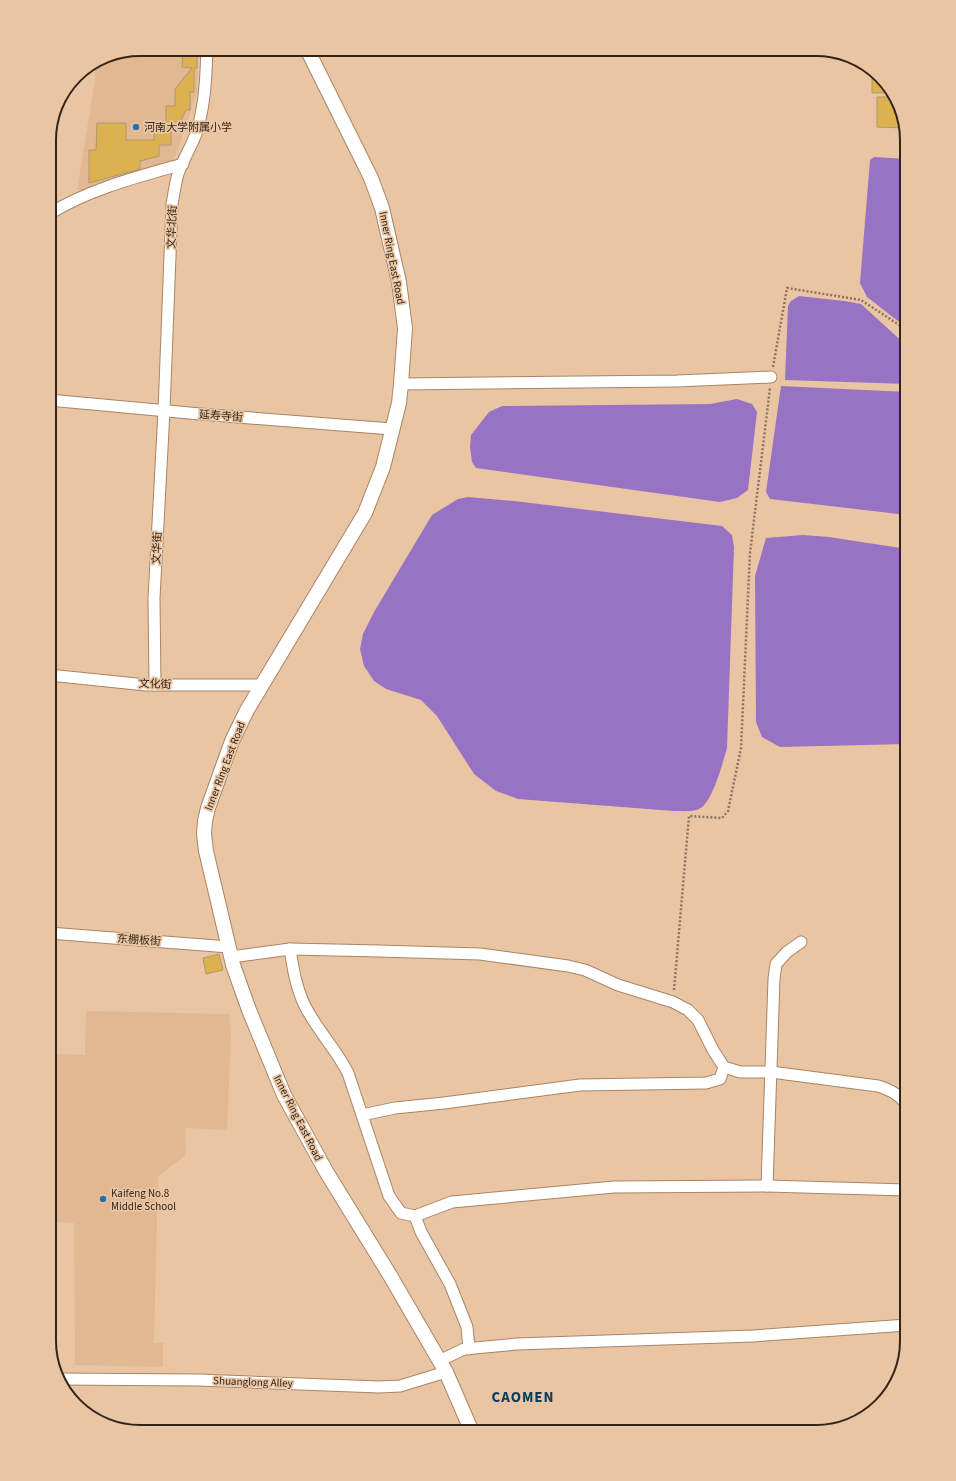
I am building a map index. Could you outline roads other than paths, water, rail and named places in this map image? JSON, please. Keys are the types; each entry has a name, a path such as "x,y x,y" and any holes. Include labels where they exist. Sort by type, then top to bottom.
{"street":[{"name":"文华北街","path":"164,411 172,204 175,185 196,132 202,109 206,87 208,56"},
{"name":"Inner Ring East Road","path":"310,56 371,178 382,208 399,282 404,328 399,403 383,467 365,513 246,710 232,741 210,801 205,821 204,834 206,851 230,952 249,1010 284,1095 327,1173 391,1277 443,1366 469,1425"},
{"path":"56,210 111,185 183,164"},
{"path":"401,384 677,381 771,377"},
{"name":"延寿寺街","path":"56,401 164,411 392,429"},
{"name":"文华街","path":"155,685 154,598 164,411"},
{"name":"文化街","path":"56,677 155,685 262,685"},
{"name":"东棚板街","path":"56,934 230,952 290,949 480,954 585,970 618,985 673,1002 688,1010 698,1020 713,1050 724,1067"},
{"path":"767,1186 774,979 776,964 787,952 801,942"},
{"path":"290,949 298,991 304,1005 340,1058 348,1073 389,1196 401,1213 415,1216 452,1202 614,1187 767,1186 900,1190"},
{"path":"362,1115 395,1108 580,1085 706,1083 720,1079 724,1067 740,1072 771,1072 884,1088 900,1097"},
{"path":"415,1216 421,1232 450,1284 467,1328 470,1349"},
{"name":"Shuanglong Alley","path":"66,1379 199,1380 400,1386 443,1366 464,1349 517,1344 753,1336 900,1326"}],"place":[{"name":"河南大学附属小学","path":"136,127"},
{"name":"Kaifeng No.8 Middle School","path":"103,1199"}],"district":[{"name":"CAOMEN","path":"523,1397"}]}
